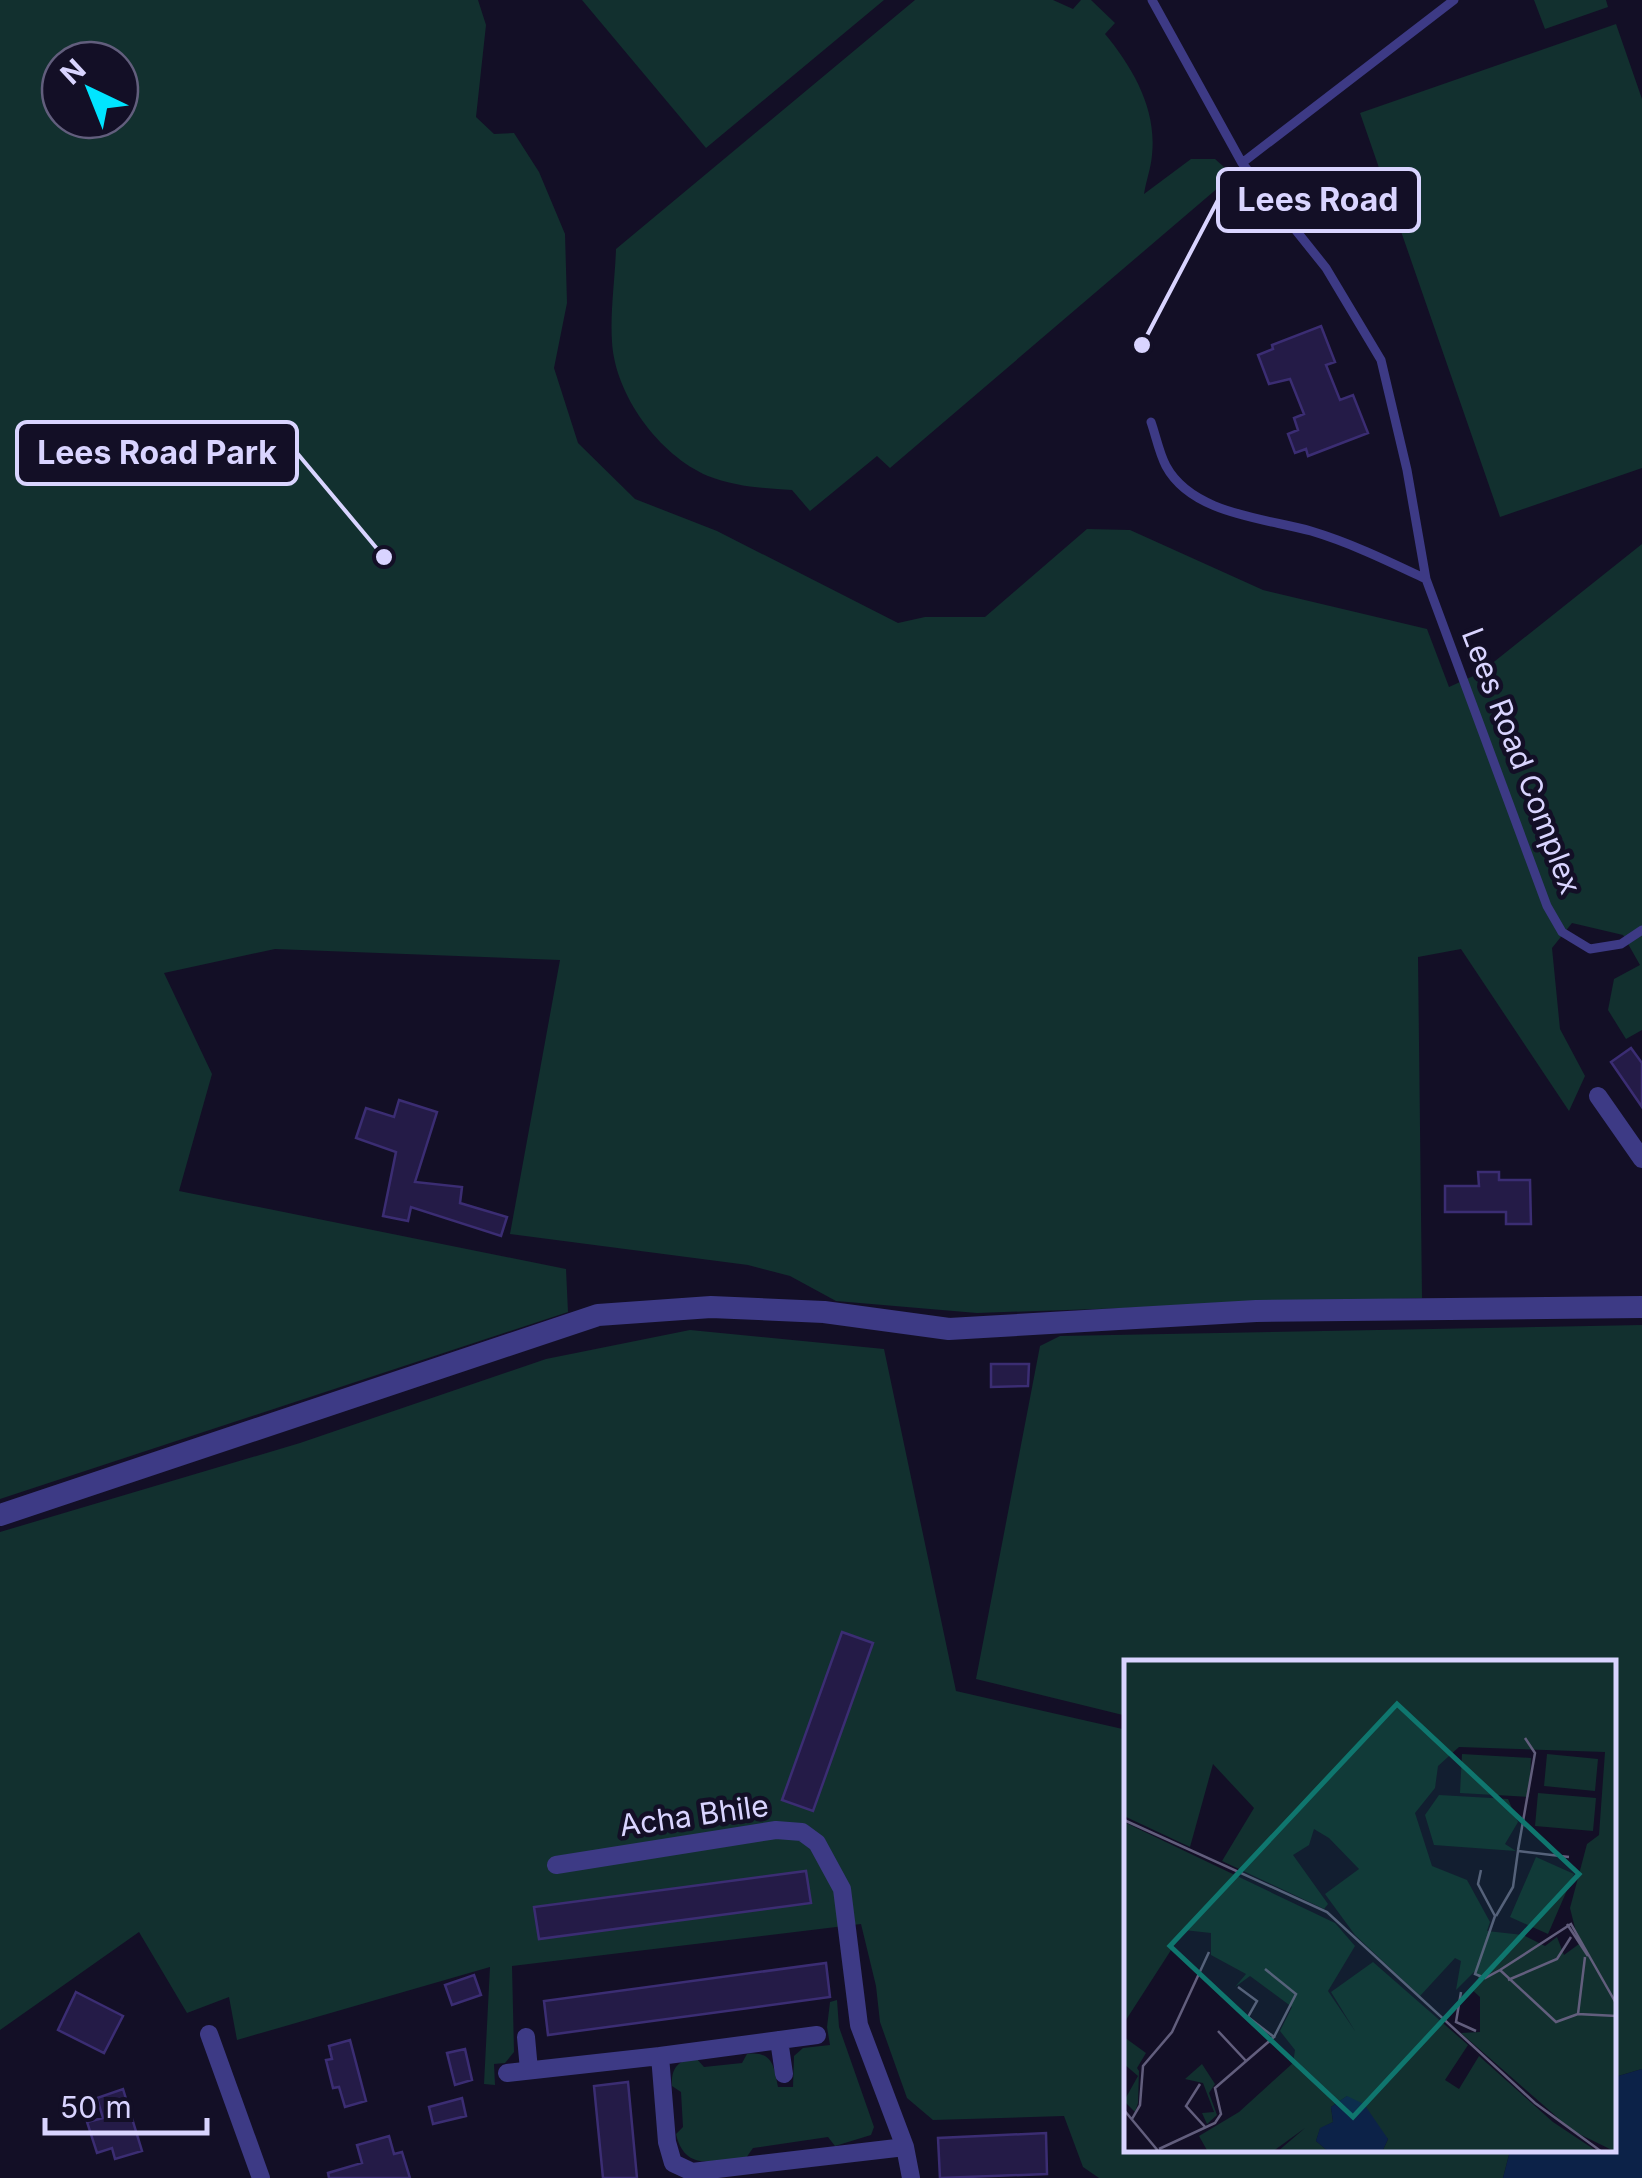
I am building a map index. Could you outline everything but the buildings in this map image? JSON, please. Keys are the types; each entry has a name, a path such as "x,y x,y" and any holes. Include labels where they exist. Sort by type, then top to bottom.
{"street":[{"path":"1598,1096 1642,1159"},
{"path":"0,1515 598,1315 711,1306 824,1312 948,1328 1256,1311 1642,1307"},
{"name":"Acha Bhile","path":"556,1865 776,1830 802,1832 817,1843 842,1889 859,2025 905,2147 911,2178"},
{"path":"209,2034 261,2178"},
{"path":"507,2073 817,2035"},
{"path":"526,2037 530,2070"},
{"path":"779,2040 784,2074"},
{"path":"660,2056 667,2142 673,2163 692,2172 905,2147"}],"lane":[{"name":"Lees Road Complex","path":"1152,0 1242,162 1326,268 1381,360 1407,470 1426,579 1546,906 1562,932 1590,949 1621,944 1642,930"},
{"path":"1242,162 1454,0"},
{"path":"1150,422 1167,468 1199,499 1231,513 1357,546 1426,579"}],"green space":[{"path":"0,0 478,0 486,25 476,117 494,134 514,133 539,172 565,234 567,303 554,368 578,443 635,499 717,531 898,623 925,617 985,617 1087,529 1130,530 1263,590 1427,629 1449,687 1480,673 1642,544 1642,1030 1626,1039 1608,1010 1614,979 1640,965 1623,935 1572,923 1552,948 1560,1029 1585,1076 1569,1111 1461,949 1418,957 1422,1298 977,1313 836,1301 790,1276 748,1265 510,1234 560,960 275,949 164,973 212,1074 179,1191 566,1269 568,1312 0,1499"},
{"path":"582,0 884,0 706,148"},
{"path":"915,0 1053,0 1073,9 1081,0 1091,0 1115,23 1105,34 1125,61 1147,105 1153,138 1144,194 1191,159 1215,159 1233,175 890,468 877,456 810,511 792,490 729,483 708,476 673,454 643,421 621,382 615,362 612,319 616,249"},
{"path":"1534,0 1606,0 1608,7 1545,29"},
{"path":"1616,24 1642,99 1642,468 1500,517 1360,113"},
{"path":"1642,1325 1642,2069 1617,2076 1617,1660 1124,1660 1124,1715 976,1679 1040,1346 1060,1336"},
{"path":"690,1330 884,1349 956,1691 1124,1729 1124,2153 1509,2153 1503,2178 1099,2178 1083,2167 1064,2116 933,2120 907,2098 880,2022 861,1924 512,1966 514,2052 505,2063 494,2064 495,2085 484,2084 490,1967 237,2040 229,1997 187,2013 139,1932 0,2030 0,1532 300,1443 546,1359"},
{"path":"837,2000 839,2027 874,2127 871,2135 835,2146 828,2137 753,2148 746,2158 723,2161 703,2161 686,2154 676,2134 683,2127 681,2092 672,2086 677,2066 696,2058 704,2067 742,2063 747,2054 762,2055 773,2066 778,2087 793,2087 794,2056 803,2048 830,2045 830,2002"}],"water":[{"path":"1642,2069 1642,2178 1503,2178 1509,2153 1617,2153 1617,2076"}],"place":[{"name":"Lees Road","path":"1142,345"},
{"name":"Lees Road Park","path":"384,557"}]}
